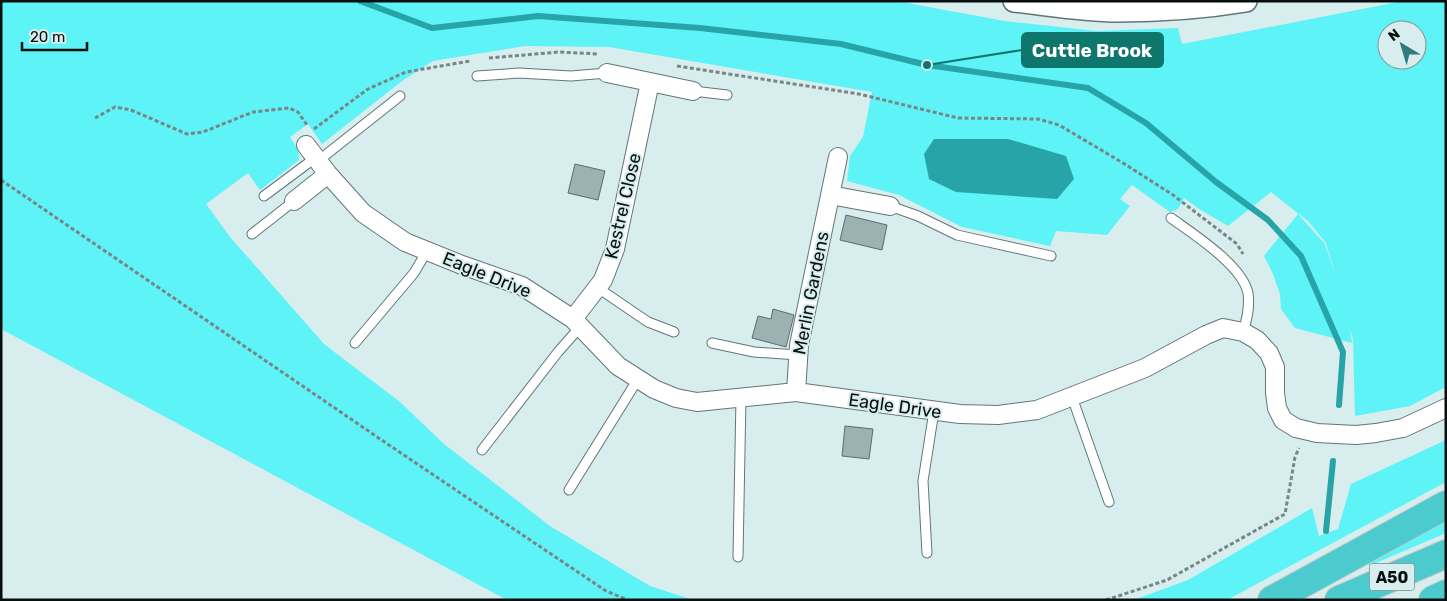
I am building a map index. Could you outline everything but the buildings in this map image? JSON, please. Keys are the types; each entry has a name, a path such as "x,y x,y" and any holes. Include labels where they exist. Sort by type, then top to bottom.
{"highway":[{"path":"1272,600 1446,505"},
{"name":"A50","path":"1339,600 1446,554"},
{"name":"A50","path":"1433,600 1446,594"}],"street":[{"path":"1014,1 1118,11 1176,8 1246,1"},
{"path":"607,73 693,92"},
{"name":"Kestrel Close","path":"577,323 603,280 615,249 650,82"},
{"name":"Merlin Gardens","path":"796,392 799,345 838,157"},
{"path":"294,201 317,159"},
{"name":"Eagle Drive","path":"317,159 363,213 405,242 522,286 577,323 618,366 654,390 676,398 697,402 796,392 934,411 998,416 1037,410 1146,368 1206,335 1223,328 1244,332"},
{"path":"830,195 890,206"},
{"path":"1244,332 1257,340 1269,354 1275,367 1277,408 1283,420 1296,428 1307,432 1356,435 1376,433 1403,428 1446,408"}],"lane":[{"path":"477,76 519,73 571,76 607,73"},
{"path":"693,92 727,95"},
{"path":"264,196 317,159 400,96"},
{"path":"252,234 294,201"},
{"path":"890,206 918,216 957,235 1051,256"},
{"path":"1171,218 1206,243 1237,271 1248,292 1249,310 1244,332"},
{"path":"355,342 414,273 427,251"},
{"path":"598,288 648,322 674,332"},
{"path":"482,450 558,352 577,323"},
{"path":"712,343 754,352 798,355"},
{"path":"569,490 638,379"},
{"path":"1072,396 1110,502"},
{"path":"738,557 741,397"},
{"path":"927,553 923,481 934,411"}],"path":[{"path":"483,59 559,52 608,55"},
{"path":"95,118 114,107 131,110 187,134 203,132 253,112 289,108 298,112 311,130 368,89 406,72 474,61"},
{"path":"676,65 859,94 958,118 1038,119 1059,125 1173,195 1237,244 1246,259"},
{"path":"1,180 606,591 628,600"},
{"path":"1106,600 1167,580 1285,514 1295,457 1307,432"}],"shaded area":[{"path":"1,1 896,1 1005,21 1097,31 1178,28 1182,44 1403,1 1446,1 1446,387 1410,406 1355,416 1353,339 1350,330 1352,343 1295,328 1281,309 1280,294 1264,256 1298,214 1325,244 1335,274 1326,243 1309,222 1271,192 1228,226 1184,198 1178,209 1170,212 1132,185 1120,199 1130,206 1107,235 1056,231 1050,246 962,227 899,195 847,181 850,156 863,137 872,92 609,47 525,46 433,61 402,81 322,144 308,124 290,137 298,149 299,160 260,190 248,173 206,204 230,237 324,344 400,402 444,444 550,526 650,586 693,600 507,600 1,329"},
{"path":"934,139 1008,139 1066,156 1074,179 1057,199 956,192 929,179 924,154"},
{"path":"1446,440 1446,482 1227,600 1134,600 1188,580 1312,508 1319,536 1338,529 1351,484"},
{"path":"1446,515 1446,533 1369,566 1365,559"}],"waterway":[{"path":"360,1 432,28 538,16 700,28 841,44 927,65 1088,88 1146,123 1216,182 1268,220 1301,256 1343,352 1339,405"},
{"path":"1326,531 1333,461"}],"place":[{"name":"Cuttle Brook","path":"927,65"}]}
